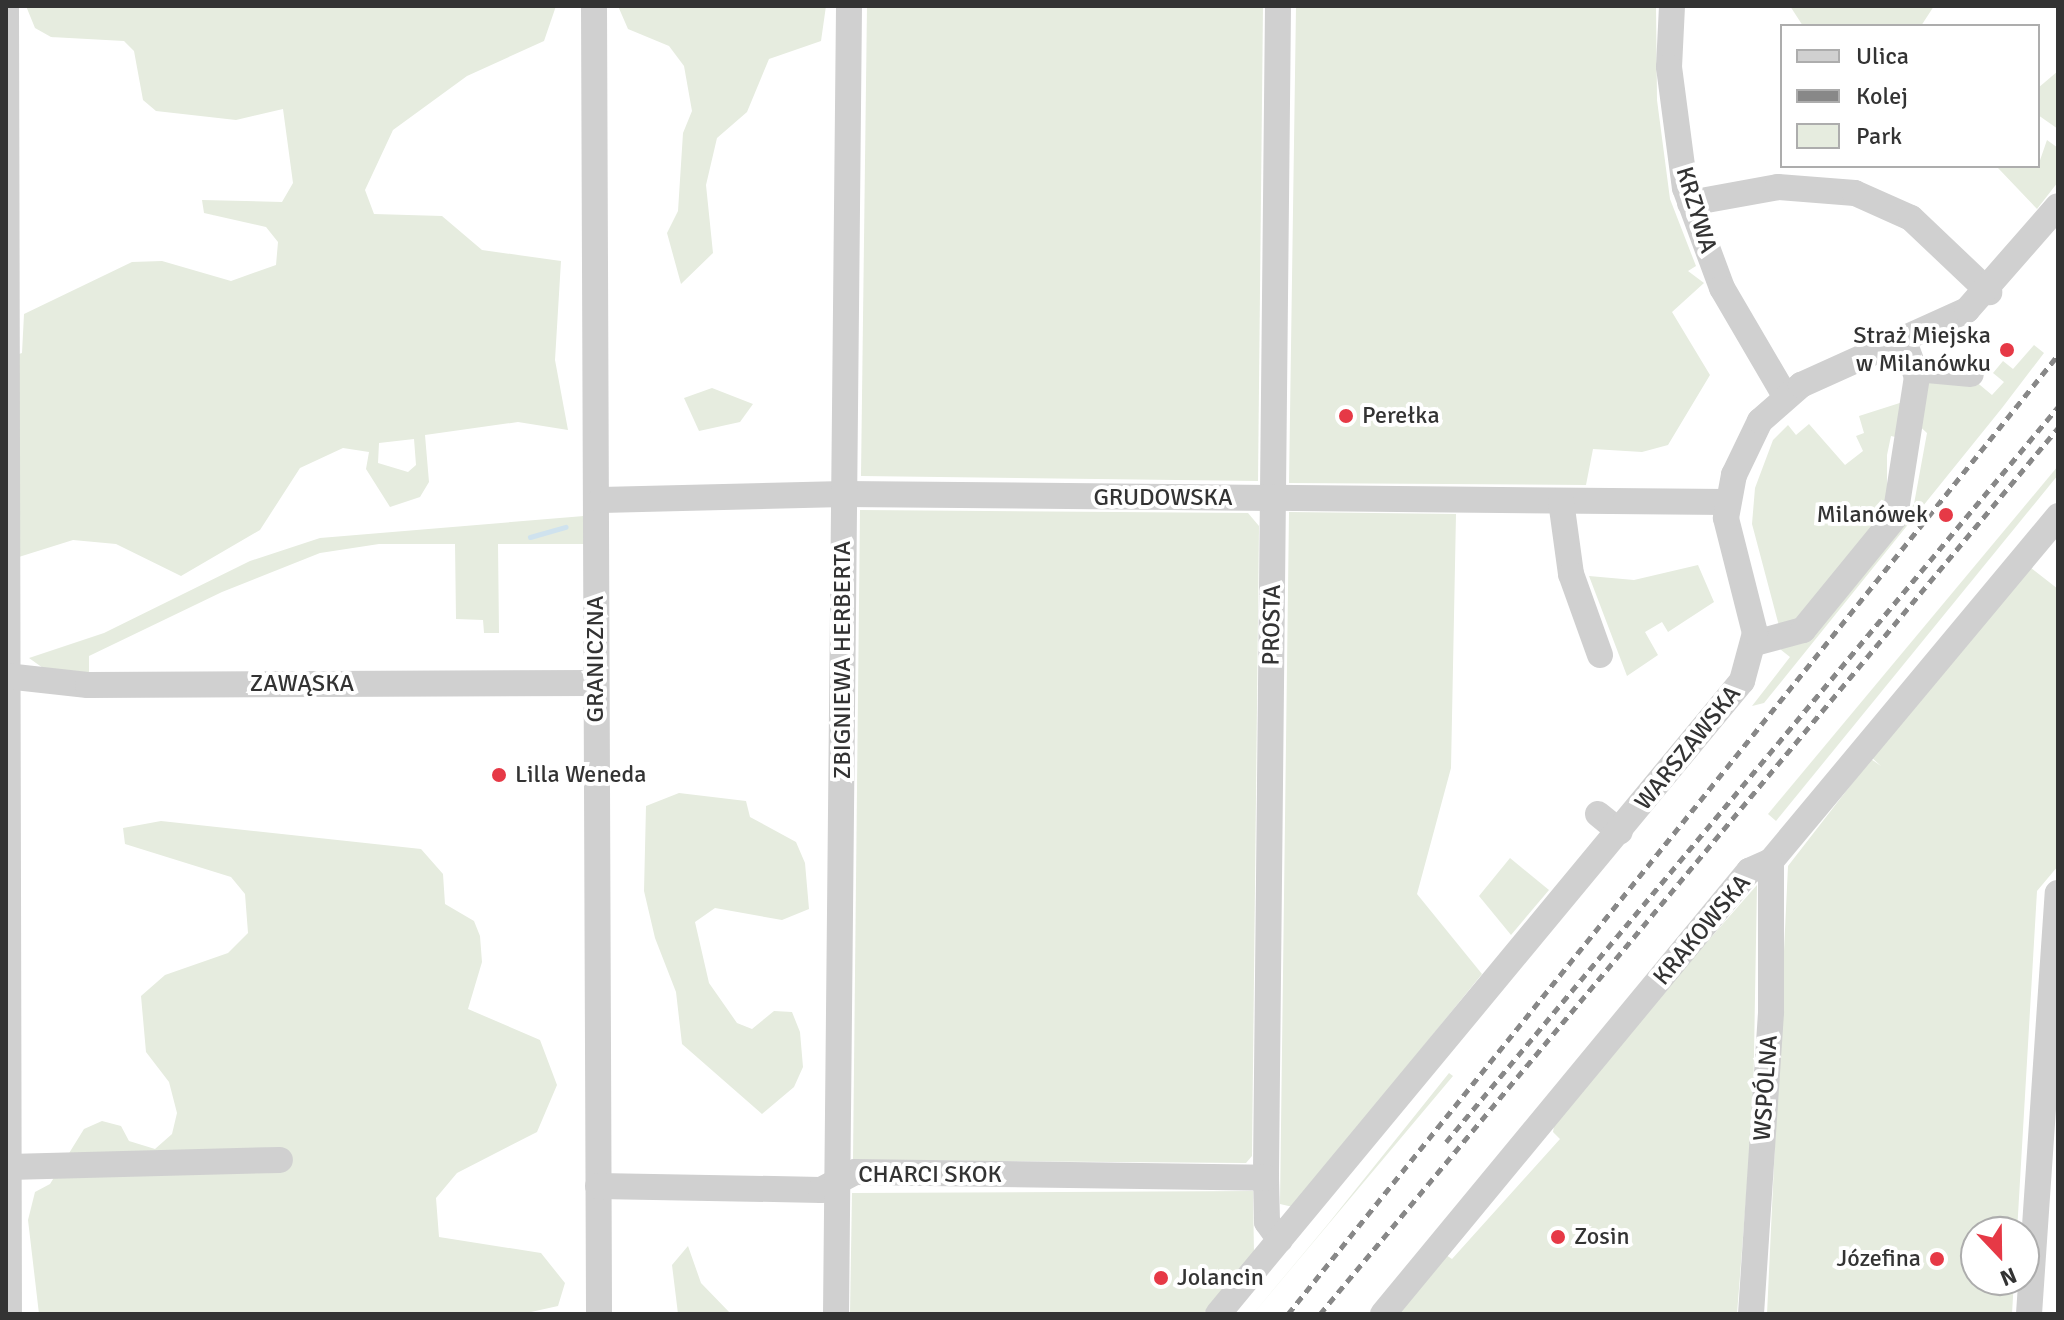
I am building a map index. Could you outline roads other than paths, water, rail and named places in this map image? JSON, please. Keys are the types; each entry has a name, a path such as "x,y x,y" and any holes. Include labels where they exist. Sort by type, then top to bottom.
{"street":[{"path":"6,6 9,1314"},
{"name":"GRANICZNA","path":"594,6 601,500 596,683 599,1314"},
{"name":"ZBIGNIEWA HERBERTA","path":"836,1314 849,6"},
{"name":"PROSTA","path":"1278,6 1266,1178 1267,1222 1280,1240"},
{"name":"KRZYWA","path":"1672,6 1669,67 1690,203 1722,288 1785,396"},
{"path":"1690,203 1778,187 1855,193 1911,218 1989,292"},
{"path":"1904,342 1916,369 1895,517 1803,630 1755,643 1728,542 1727,502 1754,430 1785,396 1904,342 1989,292 2058,206"},
{"path":"1916,369 1971,374"},
{"name":"GRUDOWSKA","path":"601,500 844,494 1727,502"},
{"path":"1561,501 1571,574 1600,655"},
{"name":"KRAKOWSKA","path":"1383,1314 1749,871 1771,861 2058,516"},
{"name":"WARSZAWSKA","path":"1218,1314 1731,699 1755,643"},
{"name":"ZAWĄSKA","path":"7,676 88,685 596,683"},
{"path":"1598,814 1620,832"},
{"name":"WSPÓLNA","path":"1751,1314 1771,1012 1771,861"},
{"path":"2029,1314 2046,1222 2058,893"},
{"path":"9,1167 280,1160"},
{"name":"CHARCI SKOK","path":"598,1186 804,1191 855,1172 1266,1178"}],"waterway":[{"path":"530,537 566,527"}],"railway":[{"path":"1288,1314 2058,355"},
{"path":"1446,1142 2058,407"},
{"path":"1320,1314 2058,428"}],"place":[{"name":"Straż Miejska w Milanówku","path":"2007,350"},
{"name":"Perełka","path":"1346,416"},
{"name":"Milanówek","path":"1946,515"},
{"name":"Lilla Weneda","path":"499,775"},
{"name":"Zosin","path":"1558,1237"},
{"name":"Józefina","path":"1937,1259"},
{"name":"Jolancin","path":"1161,1278"}]}
